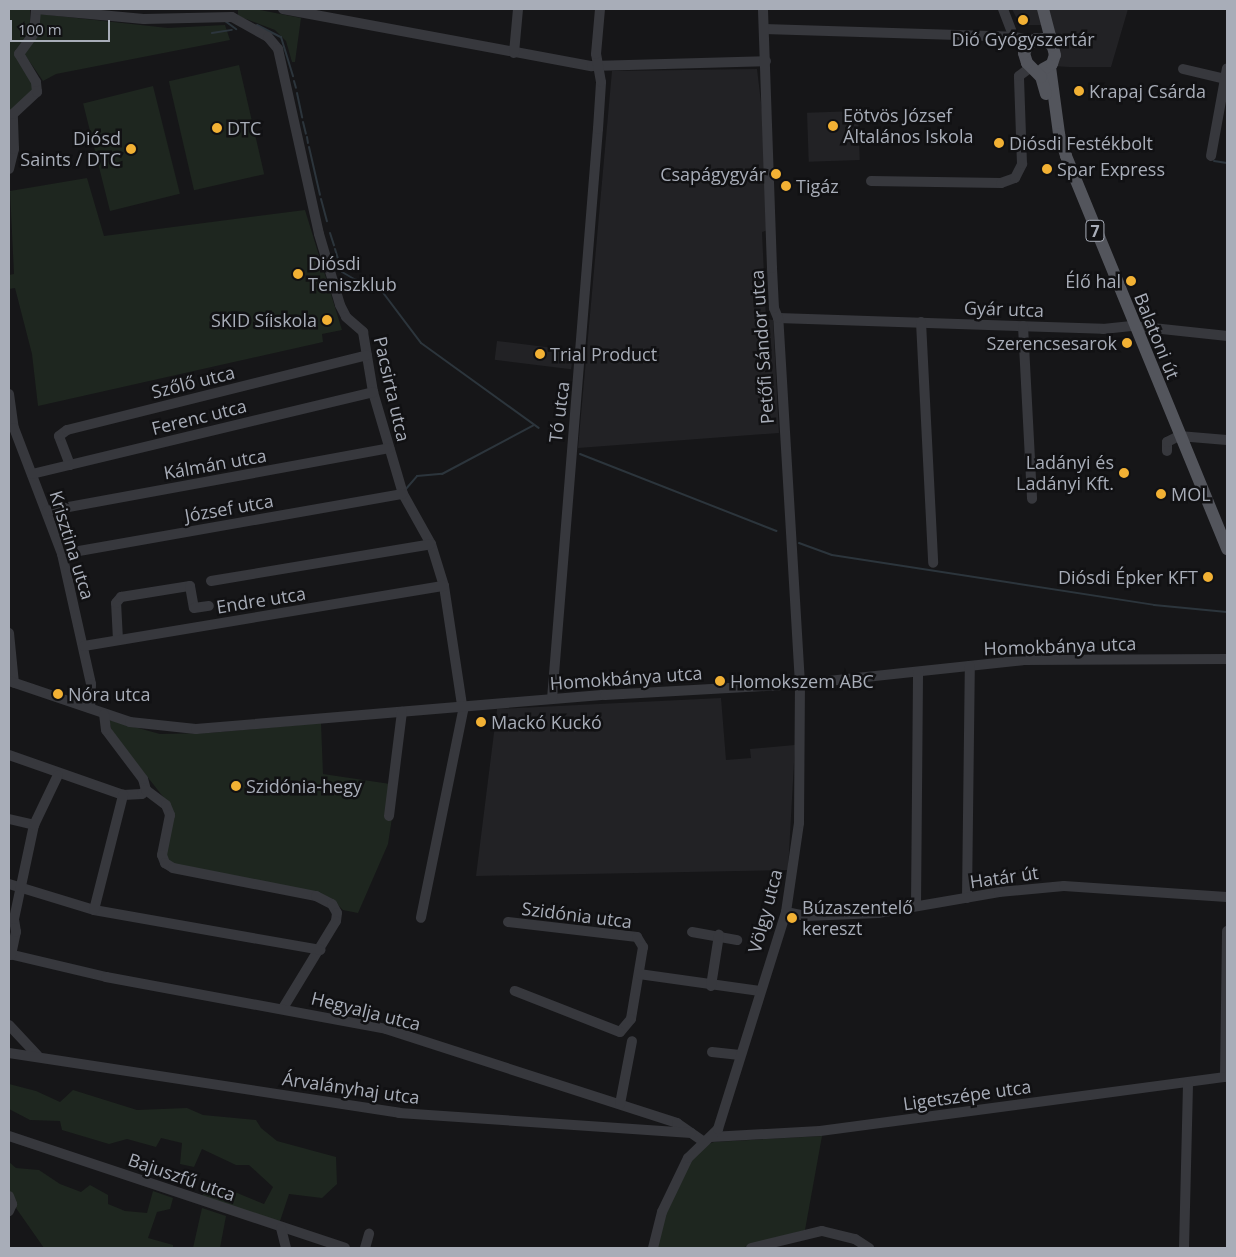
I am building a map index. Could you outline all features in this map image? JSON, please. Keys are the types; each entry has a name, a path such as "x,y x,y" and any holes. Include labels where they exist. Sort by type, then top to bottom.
{"main road":[{"name":"7","path":"1028,61 1040,29 1042,9"},
{"name":"7","path":"1042,9 1055,55 1050,67"},
{"path":"1035,40 1043,39 1052,45"},
{"path":"1028,61 1050,67"},
{"name":"Balatoni út","path":"1028,61 1043,81 1052,124 1059,134 1134,326 1227,549"},
{"name":"Balatoni út","path":"1050,67 1059,134"}],"street":[{"path":"9,169 13,158 14,114 37,92 36,82 19,54 34,33 36,9 161,20 233,13"},
{"path":"284,9 514,53 598,65 766,61"},
{"path":"514,53 518,9"},
{"name":"Tó utca","path":"552,699 568,471 582,348 601,82 598,65 600,9"},
{"name":"Petőfi Sándor utca","path":"763,9 773,276 778,318 800,684"},
{"path":"871,181 1001,183 1015,178 1022,164 1018,85 1015,72 1028,61 1003,9"},
{"name":"Pacsirta utca","path":"233,13 268,37 278,49 319,234 340,305 346,317 363,332 373,392 403,494 430,544 444,586 461,707 421,918"},
{"path":"764,29 1035,40"},
{"path":"1183,69 1226,73 1211,156"},
{"name":"Gyár utca","path":"778,318 1103,329 1134,326 1227,336"},
{"path":"920,322 933,562"},
{"path":"1023,326 1032,499"},
{"name":"Szőlő utca","path":"70,465 59,436 66,430 367,355"},
{"name":"Ferenc utca","path":"32,474 373,392"},
{"name":"Krisztina utca","path":"9,394 14,428 62,554 92,684 90,708"},
{"path":"1167,451 1167,442 1179,436 1227,440"},
{"name":"Kálmán utca","path":"47,511 389,448"},
{"name":"József utca","path":"62,554 403,494"},
{"path":"211,581 430,544"},
{"path":"118,640 116,603 121,597 190,586 194,608 209,606"},
{"name":"Endre utca","path":"84,646 444,586"},
{"path":"9,633 11,682"},
{"name":"Homokbánya utca","path":"11,682 104,714 147,726 196,729 552,699 800,684 1048,659 1227,659"},
{"path":"967,898 970,666"},
{"path":"916,906 918,672"},
{"name":"Völgy utca","path":"654,1248 662,1212 688,1158 718,1129 786,912 799,823 800,684"},
{"path":"389,816 402,712"},
{"path":"104,714 106,730 143,779 146,790 166,805 170,815 162,855 165,862 172,868 316,896 332,904 337,913 336,921 321,950 283,1008"},
{"path":"9,755 58,775 123,795 135,797 146,790"},
{"path":"10,954 20,888 34,825 58,775"},
{"path":"94,910 123,795"},
{"path":"9,819 34,825"},
{"path":"9,884 94,910 321,950"},
{"name":"Határ út","path":"786,912 806,916 837,916 1064,886 1227,897"},
{"name":"Szidónia utca","path":"508,922 636,937 643,946 631,1019 620,1032 515,992"},
{"path":"1226,1077 1227,931"},
{"path":"692,932 719,935 737,940"},
{"path":"711,986 719,935"},
{"name":"Hegyalja utca","path":"10,954 106,977 283,1008 386,1029 534,1080 620,1104 677,1123 692,1133 707,1139"},
{"path":"639,974 760,992"},
{"path":"9,1025 38,1056"},
{"path":"620,1104 632,1041"},
{"path":"712,1052 740,1055"},
{"name":"Árvalányhaj utca","path":"9,1053 399,1113 692,1133"},
{"name":"Ligetszépe utca","path":"707,1139 820,1131 1226,1077"},
{"path":"1184,1248 1188,1082"},
{"name":"Bajuszfű utca","path":"9,1136 345,1248"},
{"path":"9,1196 10,1210"},
{"path":"281,1228 286,1248"},
{"path":"751,1248 822,1231 855,1239 870,1248"},
{"path":"365,1248 369,1234"}],"shaded area":[{"path":"9,9 30,9 30,30 14,53 34,87 33,93 10,114 9,145"},
{"path":"238,9 255,9 301,18 295,62 292,62 286,41 275,30 238,16"},
{"path":"1012,9 1128,9 1111,67 1069,67 1054,66 1046,25 1020,25"},
{"path":"40,14 168,28 225,25 230,40 56,74 43,81 23,52"},
{"name":"DTC","path":"239,65 264,174 194,190 169,81"},
{"path":"757,69 763,119 768,230 762,232 766,319 773,320 779,433 578,448 612,71"},
{"name":"Diósd Saints / DTC","path":"153,86 180,194 110,211 83,103"},
{"name":"Eötvös József Általános Iskola","path":"858,111 860,160 809,162 807,113"},
{"path":"87,178 104,236 305,210 342,330 322,334 323,342 38,406 32,354 15,288 9,289 9,275 14,274 10,191"},
{"path":"497,341 573,350 571,369 495,360"},
{"path":"721,698 726,760 751,758 750,749 795,745 788,870 476,876 497,709"},
{"path":"109,720 160,734 209,733 321,723 323,774 397,785 388,844 358,913 343,910 334,901 173,868 166,853 168,803 112,732"},
{"path":"9,1084 36,1091 60,1102 73,1090 137,1110 187,1108 203,1115 256,1120 261,1128 277,1141 336,1157 337,1184 322,1198 289,1194 279,1224 202,1198 208,1181 264,1204 273,1187 249,1165 236,1165 202,1149 194,1167 180,1164 182,1143 161,1138 156,1147 127,1139 109,1144 62,1130 60,1121 30,1120 9,1109"},
{"path":"822,1136 805,1230 741,1248 657,1248 662,1220 692,1159 704,1146 714,1142"},
{"path":"9,1162 16,1168 39,1170 60,1184 81,1192 90,1185 108,1195 108,1204 125,1211 147,1213 153,1191 173,1198 170,1209 157,1212 148,1238 173,1245 173,1248 44,1248 16,1208 9,1189"},
{"path":"202,1208 226,1216 220,1248 193,1248"}],"waterway":[{"path":"225,21 236,29"},
{"path":"257,25 281,37 293,76"},
{"path":"212,33 232,30"},
{"path":"294,81 296,88"},
{"path":"297,93 302,117"},
{"path":"303,122 306,134"},
{"path":"307,137 308,143"},
{"path":"309,147 320,195"},
{"path":"1214,161 1227,163"},
{"path":"321,199 327,221"},
{"path":"330,233 334,245"},
{"path":"335,249 342,272 354,279 378,286 421,343 539,428"},
{"path":"405,490 417,476 442,474 534,425"},
{"path":"580,454 776,531"},
{"path":"799,543 832,555 1154,605 1227,612"}],"place":[{"name":"Dió Gyógyszertár","path":"1023,20"},
{"name":"Krapaj Csárda","path":"1079,91"},
{"name":"Eötvös József Általános Iskola","path":"833,126"},
{"name":"DTC","path":"217,128"},
{"name":"Diósdi Festékbolt","path":"999,143"},
{"name":"Diósd Saints / DTC","path":"131,149"},
{"name":"Spar Express","path":"1047,169"},
{"name":"Csapágygyár","path":"776,174"},
{"name":"Tigáz","path":"786,186"},
{"name":"Diósdi Teniszklub","path":"298,274"},
{"name":"Élő hal","path":"1131,281"},
{"name":"SKID Síiskola","path":"327,320"},
{"name":"Szerencsesarok","path":"1127,343"},
{"name":"Trial Product","path":"540,354"},
{"name":"Ladányi és Ladányi Kft.","path":"1124,473"},
{"name":"MOL","path":"1161,494"},
{"name":"Diósdi Épker KFT","path":"1208,577"},
{"name":"Homokszem ABC","path":"720,681"},
{"name":"Nóra utca","path":"58,694"},
{"name":"Mackó Kuckó","path":"481,722"},
{"name":"Szidónia-hegy","path":"236,786"},
{"name":"Búzaszentelő kereszt","path":"792,918"}]}
